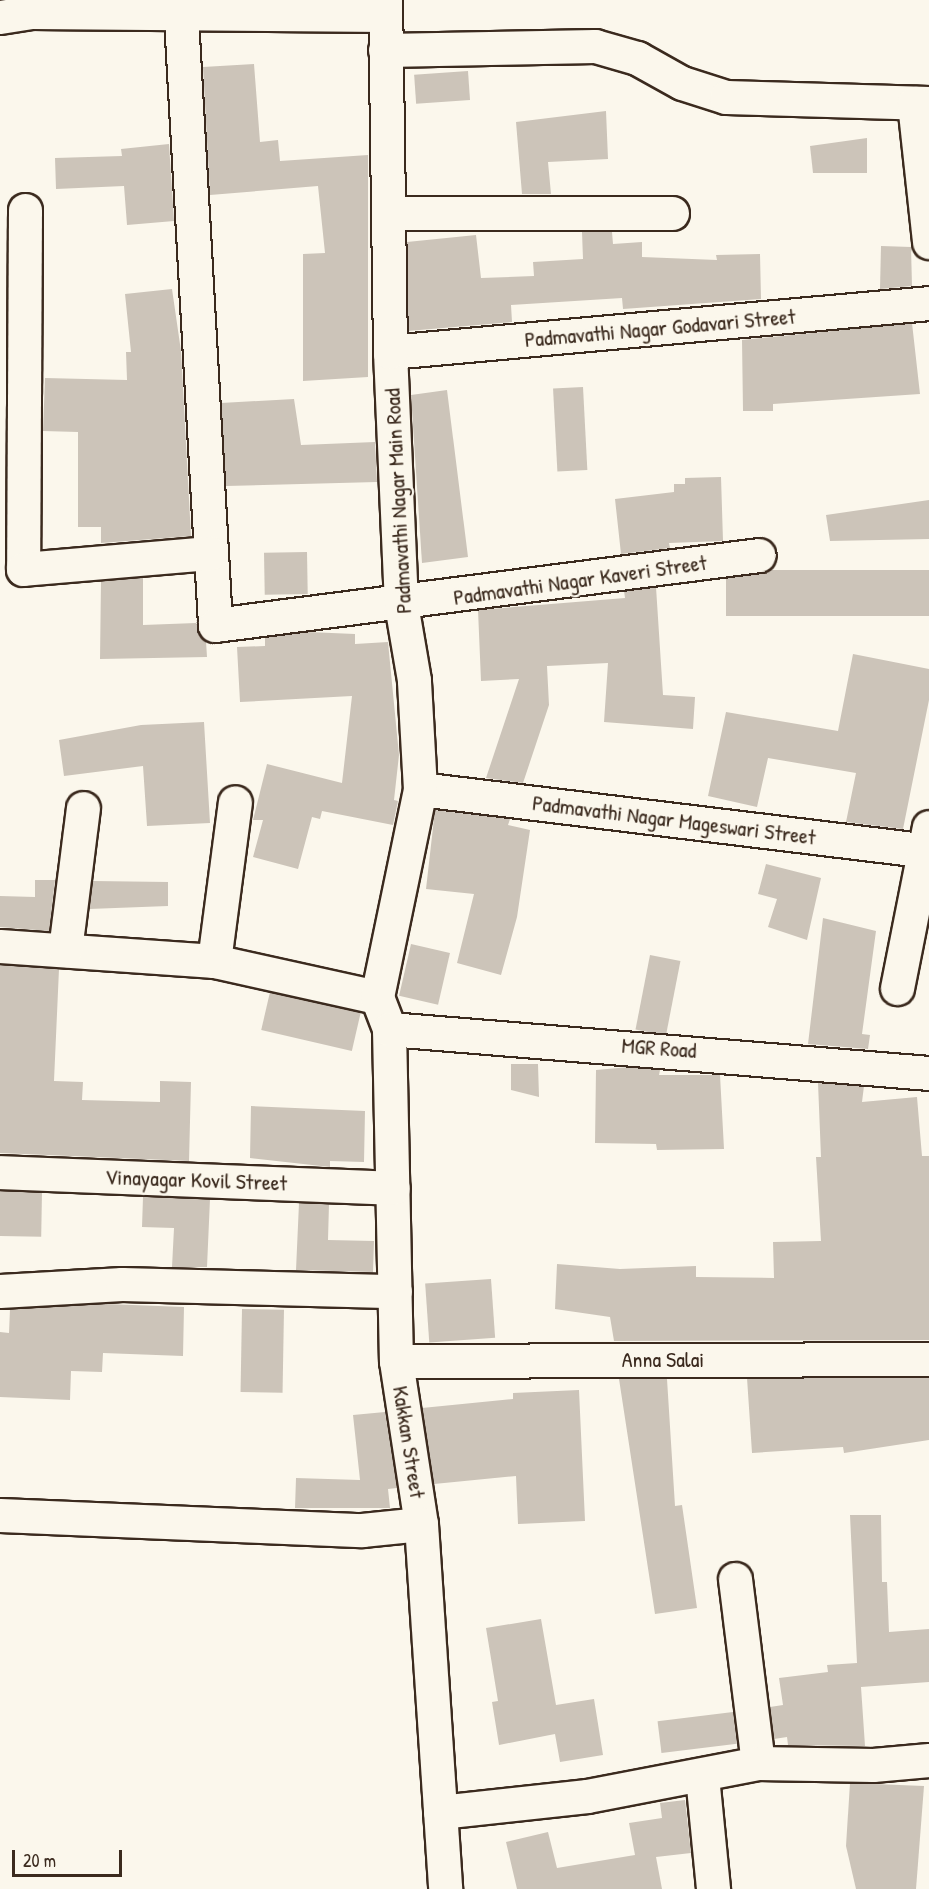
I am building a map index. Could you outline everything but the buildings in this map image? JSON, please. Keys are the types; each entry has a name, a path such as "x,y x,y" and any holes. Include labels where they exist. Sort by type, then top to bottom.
{"street":[{"path":"0,17 32,6 385,8"},
{"path":"25,210 23,569 210,553 180,8"},
{"name":"Padmavathi Nagar Main Road","path":"377,997 420,789 414,680 401,604 390,352 385,8"},
{"path":"385,50 595,46 637,58 682,83 726,97 922,103 929,242"},
{"path":"388,213 672,213"},
{"name":"Padmavathi Nagar Godavari Street","path":"390,352 929,303"},
{"name":"Padmavathi Nagar Kaveri Street","path":"210,553 215,625 401,604 759,555"},
{"name":"Padmavathi Nagar Mageswari Street","path":"420,789 927,842"},
{"path":"214,961 235,802"},
{"path":"65,950 83,808"},
{"path":"897,988 927,842"},
{"path":"0,946 214,961 377,997"},
{"name":"Kakkan Street","path":"377,997 389,1029 396,1361 421,1524 445,1889"},
{"name":"MGR Road","path":"389,1029 929,1073"},
{"name":"Vinayagar Kovil Street","path":"0,1172 393,1188"},
{"path":"0,1291 122,1284 395,1291"},
{"name":"Anna Salai","path":"396,1361 929,1359"},
{"path":"0,1515 362,1530 421,1524"},
{"path":"735,1579 758,1763"},
{"path":"440,1812 587,1796 702,1776 758,1763 873,1765 929,1760"},
{"path":"702,1776 713,1889"}]}
